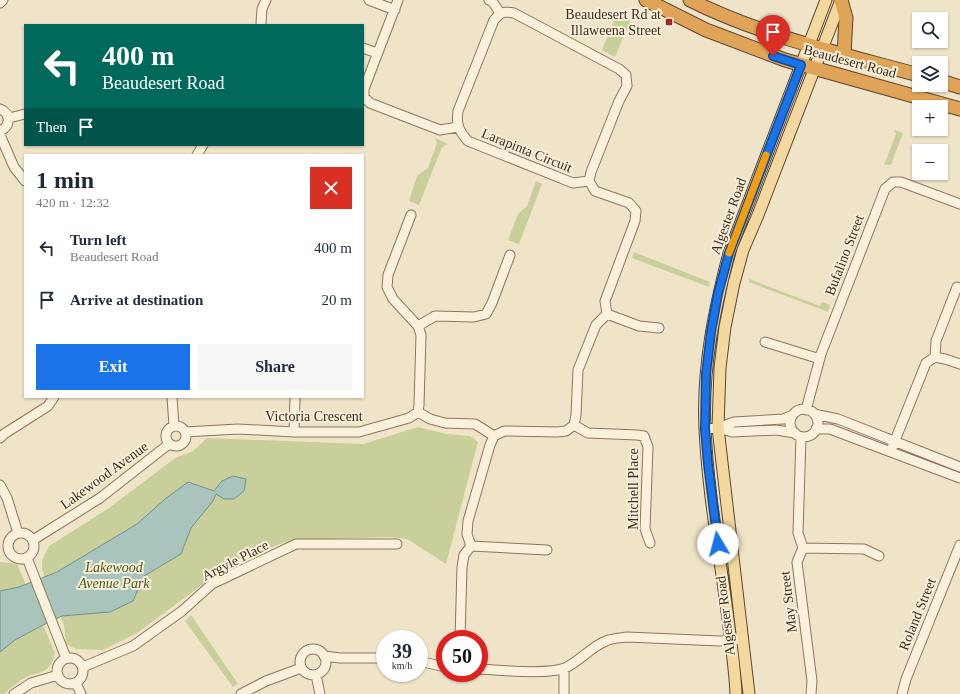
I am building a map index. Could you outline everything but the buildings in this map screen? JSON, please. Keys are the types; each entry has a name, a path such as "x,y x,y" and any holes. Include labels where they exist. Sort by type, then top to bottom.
{"highway":[{"name":"Beaudesert Road","path":"646,0 706,30 761,52 801,65 960,109"},
{"name":"Beaudesert Road","path":"690,0 748,25 822,49 912,73"},
{"path":"841,0 846,18 844,54"},
{"path":"948,83 960,87"}],"main road":[{"name":"Algester Road","path":"736,694 731,641 712,503 705,429 706,374 711,332 729,253 826,0"},
{"name":"Algester Road","path":"749,694 718,428 720,368 725,327 734,283 743,250 841,0"}],"street":[{"path":"0,3 3,0"},
{"path":"262,24 262,9 266,0"},
{"path":"369,0 395,10"},
{"path":"398,0 364,89 364,97 370,103 440,130 458,127 458,112 494,20 500,13 489,0"},
{"name":"Larapinta Circuit","path":"458,127 468,141 573,183 589,181 591,172 619,101 627,86 626,75 619,69 514,13 500,13"},
{"path":"364,48 378,53"},
{"path":"0,109 5,111 8,118 8,125 0,131"},
{"path":"8,118 24,114"},
{"path":"0,135 14,167 24,180"},
{"path":"589,181 596,191 629,203 636,211 635,221 605,301 607,314"},
{"name":"Bufalino Street","path":"810,412 820,359 885,189 893,182 901,182 960,204"},
{"path":"411,215 388,275 388,287 393,299 418,326 421,335 418,412 430,419 445,423 475,424 494,436"},
{"path":"418,326 435,316 474,317 486,314 492,303 510,255"},
{"path":"935,357 936,341 957,287"},
{"path":"607,314 639,326 659,328"},
{"path":"471,546 467,534 468,521 494,436 504,431 566,431 574,425 576,415 578,370 596,325 607,314"},
{"path":"765,342 820,359"},
{"path":"891,451 926,363 935,357 960,364"},
{"path":"0,438 48,406 53,398"},
{"path":"172,398 174,426"},
{"path":"294,432 295,398"},
{"path":"705,429 718,428 734,422 783,419 793,415 799,410 838,419 960,467"},
{"name":"Victoria Crescent","path":"185,432 238,429 294,432 359,432 409,418 418,412"},
{"path":"718,428 732,432 776,430 798,435 810,435 816,429 818,421 810,412"},
{"path":"793,415 791,419 791,427 798,435 798,533 803,548 864,549 879,556"},
{"name":"Mitchell Place","path":"574,425 588,433 637,434 644,436 648,447 645,529 650,543"},
{"path":"174,426 180,427 185,432 186,439 182,444 175,447 169,444 165,438 168,429 174,426"},
{"path":"816,429 830,429 960,478"},
{"name":"Lakewood Avenue","path":"33,540 100,498 169,444"},
{"path":"0,485 7,498 18,533"},
{"path":"18,533 27,534 33,540 34,550 27,558 16,558 4,551 8,541 14,534 18,533"},
{"name":"Argyle Place","path":"83,667 132,646 182,611 212,584 296,544 397,544"},
{"path":"471,546 548,550"},
{"path":"460,630 462,567 464,556 471,546"},
{"name":"Roland Street","path":"902,694 906,679 960,546"},
{"name":"May Street","path":"803,548 797,562 812,681 811,694"},
{"path":"27,558 66,658"},
{"path":"488,669 547,672 564,668 577,661 604,641 616,638 627,637 720,641 743,639"},
{"path":"314,649 318,650 324,656 326,661 324,669 316,675 307,674 301,668 300,659 305,651 314,649"},
{"path":"324,656 340,658 376,658"},
{"path":"66,658 74,658 78,660 83,667 84,670 81,678 76,683 67,684 60,679 58,675 57,671 59,663 66,658"},
{"path":"241,694 266,681 301,668"},
{"path":"564,668 564,694"},
{"path":"14,694 30,683 58,675"},
{"path":"316,675 320,694"},
{"path":"76,683 81,694"}],"green space":[{"path":"617,12 631,19 615,57 602,50"},
{"path":"894,130 903,133 891,165 884,165 896,134"},
{"path":"435,138 448,144 442,147 419,205 409,201 417,176 428,168 437,143"},
{"path":"536,181 542,184 519,244 508,240 518,214 527,206"},
{"path":"634,252 710,282 709,287 632,258"},
{"path":"749,279 820,306 822,302 830,305 828,312 749,282"},
{"name":"Lakewood Avenue Park","path":"418,427 447,434 470,436 478,442 446,564 407,539 391,537 291,540 236,560 137,633 103,650 76,649 66,644 64,625 42,570 42,560 49,546 109,508 175,458 193,451 207,438 363,444"},
{"path":"0,562 17,564 55,653 53,661 46,670 21,680 4,694 0,694"},
{"path":"191,615 238,684 233,687 185,621"}],"water":[{"path":"233,476 246,479 244,491 234,499 224,499 216,494 213,501 191,528 181,554 144,576 133,601 110,612 62,616 15,640 0,652 0,591 19,587 57,572 137,524 165,499 188,482 214,491 222,481"}],"slow traffic":[{"path":"729,253 766,155"}],"place":[{"name":"Beaudesert Rd at Illaweena Street","path":"669,22"}],"route":[{"path":"718,544 712,503 705,429 706,374 713,319 729,253 801,65 773,56"}]}
